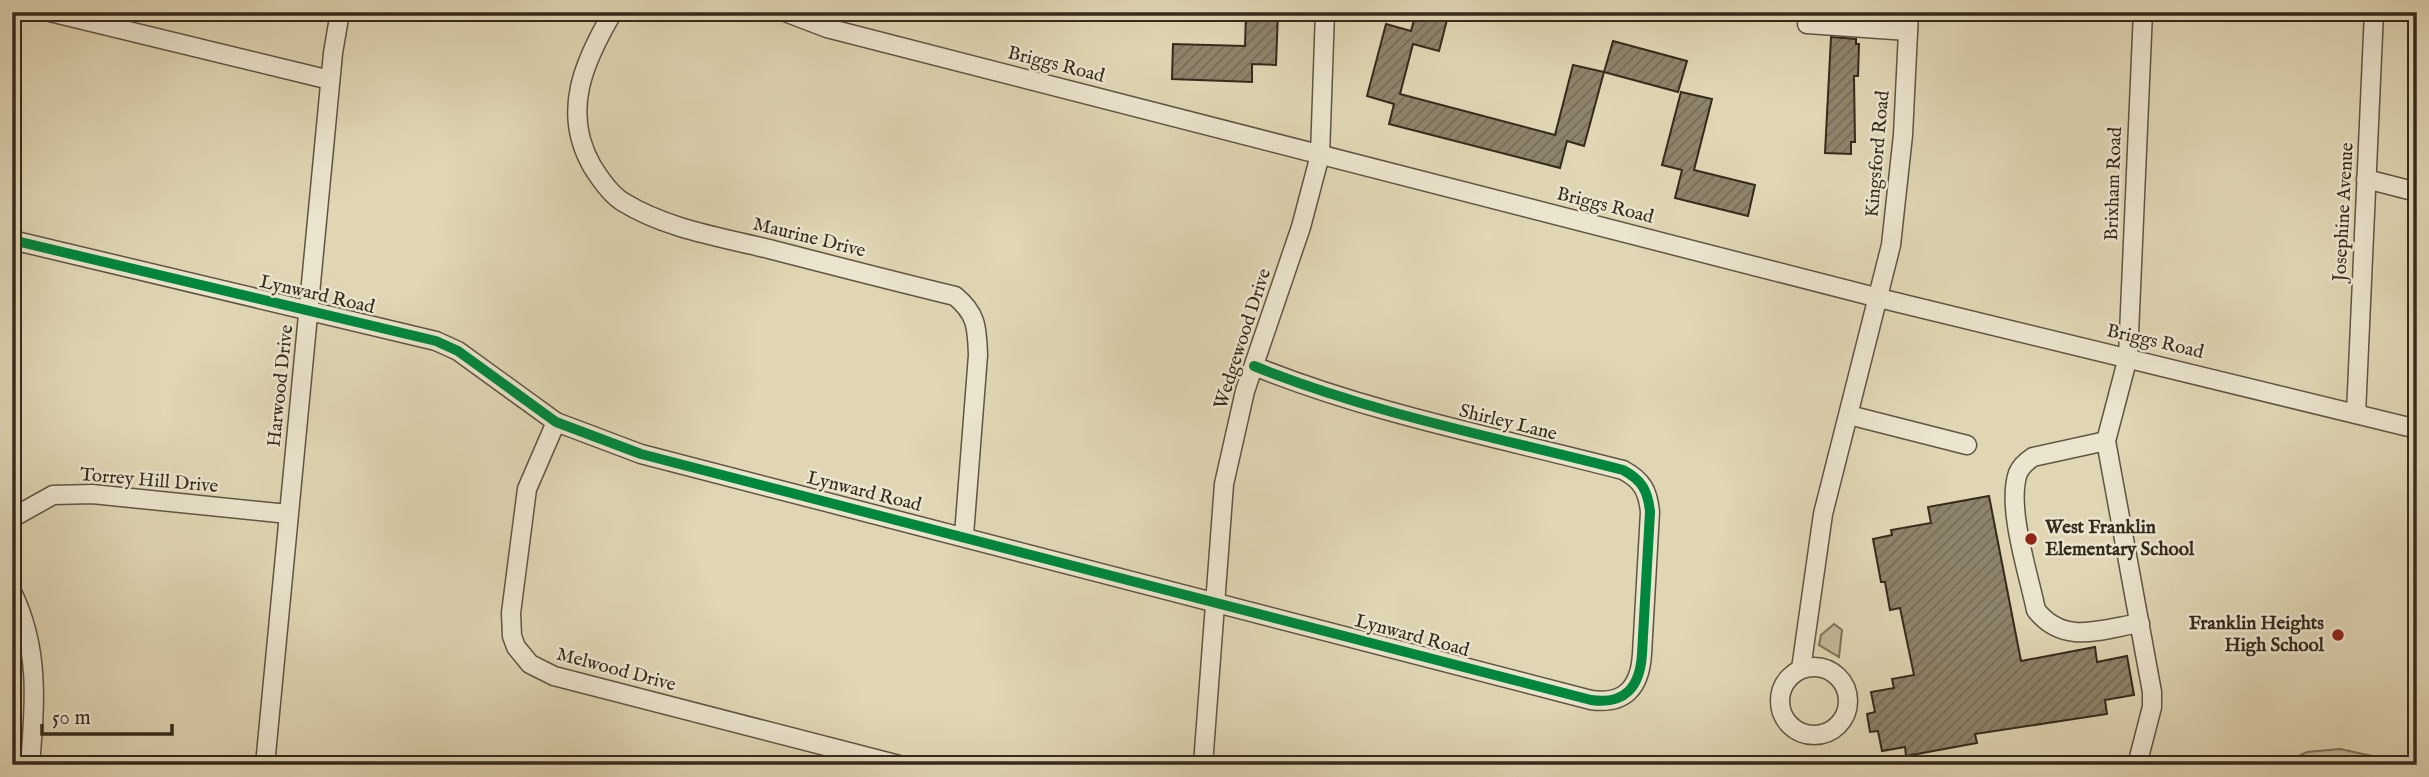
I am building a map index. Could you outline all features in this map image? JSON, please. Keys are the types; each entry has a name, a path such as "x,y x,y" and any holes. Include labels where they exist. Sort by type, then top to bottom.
{"street":[{"path":"50,12 330,80"},
{"name":"Harwood Drive","path":"265,765 330,80 340,12"},
{"name":"Maurine Drive","path":"613,12 583,69 576,98 578,127 586,155 600,179 621,201 674,225 955,296 969,308 977,331 978,355 964,535"},
{"name":"Briggs Road","path":"785,12 827,28 1879,298 2417,429"},
{"name":"Wedgewood Drive","path":"1203,765 1213,601 1224,484 1245,391 1301,227 1320,155 1325,12"},
{"name":"Kingsford Road","path":"1801,669 1823,514 1891,245 1903,135 1909,12"},
{"name":"Brixham Road","path":"2106,441 2128,357 2143,12"},
{"name":"Josephine Avenue","path":"2356,414 2374,12"},
{"path":"1807,24 1908,31"},
{"path":"2366,179 2417,191"},
{"name":"Lynward Road","path":"12,240 436,341 458,351 556,422 641,454 964,535 1602,702 1623,697 1637,682 1641,668 1645,595"},
{"name":"Shirley Lane","path":"1254,366 1327,394 1632,474 1648,495 1645,595"},
{"path":"1849,415 1967,445"},
{"name":"Melwood Drive","path":"556,422 527,489 517,560 512,636 530,664 554,676 899,765"},
{"path":"2137,765 2152,707 2140,623 2106,441 2032,457 2018,473 2015,493 2017,522 2036,611 2044,621 2068,633 2140,623"},
{"name":"Torrey Hill Drive","path":"12,518 53,495 92,494 288,514"},
{"path":"12,592 24,617 36,692 30,765"}],"shaded area":[{"path":"1834,624 1842,630 1839,657 1819,645 1821,635"},
{"path":"2340,749 2372,756 2390,765 2280,765 2307,752"}],"building":[{"path":"1246,12 1278,12 1276,65 1252,64 1252,82 1172,79 1173,44 1245,46"},
{"path":"1416,12 1449,12 1439,51 1413,44 1400,94 1555,135 1573,65 1604,72 1584,146 1567,141 1560,168 1389,124 1394,104 1367,96 1386,24 1411,31"},
{"path":"1831,37 1856,39 1856,44 1859,44 1858,76 1854,76 1855,142 1851,142 1851,154 1825,153"},
{"path":"1613,41 1687,61 1678,92 1604,72"},
{"path":"1681,92 1712,99 1694,170 1755,185 1748,216 1675,198 1682,170 1662,165"},
{"path":"1989,496 2021,661 2095,647 2097,662 2127,656 2134,695 2105,700 2107,714 1975,734 1977,743 1906,756 1905,747 1882,751 1878,731 1870,732 1867,714 1875,712 1871,692 1894,688 1892,679 1914,675 1900,608 1890,610 1885,582 1881,582 1873,539 1892,535 1891,530 1931,523 1928,507"}],"cycle path":[{"path":"12,240 436,341 458,351 556,422 641,454 1591,700 1613,700 1629,691 1641,666 1650,512 1646,492 1635,478 1623,470 1391,412 1254,366"}],"place":[{"name":"West Franklin Elementary School","path":"2031,539"},
{"name":"Franklin Heights High School","path":"2338,635"}]}
